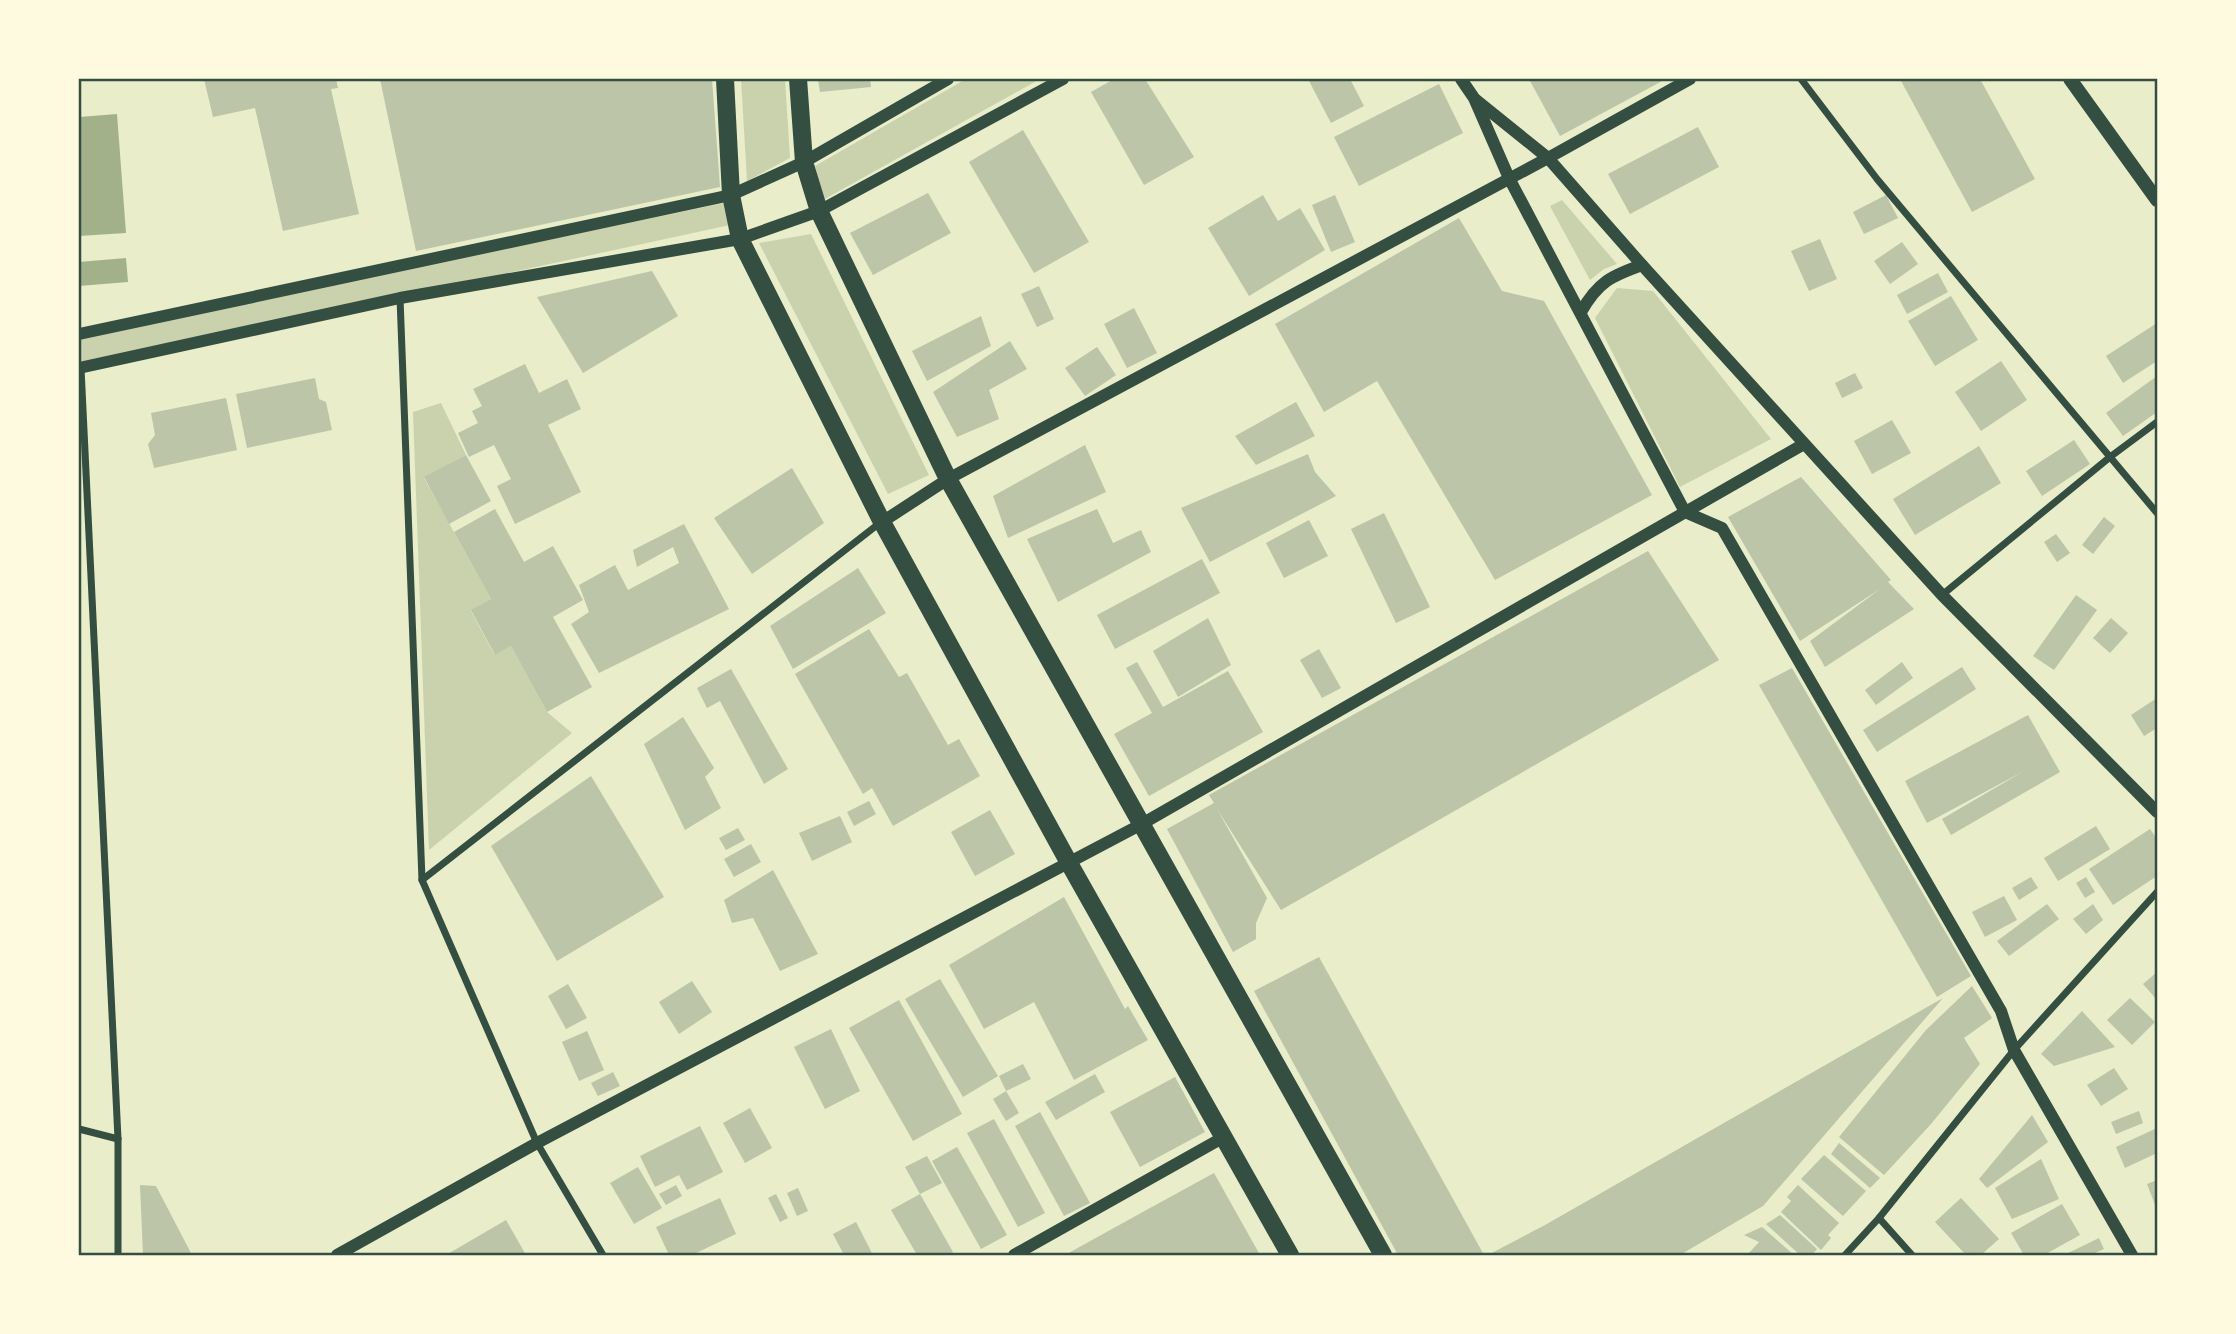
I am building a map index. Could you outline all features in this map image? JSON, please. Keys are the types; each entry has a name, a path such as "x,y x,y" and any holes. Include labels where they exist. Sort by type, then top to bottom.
{"main road":[{"path":"725,79 732,195 740,239 882,522 1069,863 1290,1255"},
{"path":"798,79 804,162 819,211 948,479 1384,1255"},
{"path":"2070,79 2157,200"}],"street":[{"path":"79,334 732,195 804,162 948,79"},
{"path":"118,1255 118,1139 80,368 400,298 740,239 819,211 1063,79"},
{"path":"1461,79 1474,98 1509,178 1685,512 1722,528 2001,1011 2014,1050 2132,1255"},
{"path":"422,880 882,522 948,479 1548,158 1690,79"},
{"path":"1801,79 1877,179 2157,513"},
{"path":"1474,98 1548,158 1942,595 2157,812"},
{"path":"1581,312 1601,283 1642,265"},
{"path":"400,298 422,880 537,1143 603,1255"},
{"path":"1942,595 2110,457 2157,422"},
{"path":"337,1255 537,1143 1140,825 1804,444"},
{"path":"1845,1255 1879,1218 2014,1050 2157,892"},
{"path":"79,1129 118,1139"},
{"path":"1014,1255 1224,1137"},
{"path":"1879,1218 1912,1255"}],"shaded area":[{"path":"741,79 785,79 790,158 747,181"},
{"path":"966,79 1040,79 823,200 815,166"},
{"path":"117,114 126,233 79,236 79,117"},
{"path":"1562,200 1617,264 1604,269 1590,280 1550,206"},
{"path":"729,202 730,225 79,366 79,338"},
{"path":"811,234 929,475 888,494 759,243"},
{"path":"126,258 128,282 79,286 79,262"},
{"path":"1617,288 1653,291 1771,439 1680,487 1595,318"},
{"path":"441,403 466,455 424,478 491,599 471,611 494,654 511,646 547,712 572,733 429,850 413,412"}],"building":[{"path":"204,79 336,79 338,88 331,89 359,214 283,231 255,108 213,117"},
{"path":"380,79 712,79 720,187 416,251"},
{"path":"818,79 870,79 871,87 820,92"},
{"path":"1114,79 1145,79 1194,157 1144,185 1091,92"},
{"path":"1308,79 1350,79 1364,106 1331,123"},
{"path":"1529,79 1666,79 1560,136"},
{"path":"1900,79 1980,79 2035,179 1972,212"},
{"path":"1439,84 1463,133 1359,186 1334,137"},
{"path":"1698,127 1719,167 1630,214 1608,174"},
{"path":"1023,130 1089,242 1034,273 969,162"},
{"path":"928,193 951,233 873,275 850,233"},
{"path":"1263,195 1278,221 1300,208 1325,250 1249,296 1208,228"},
{"path":"1335,195 1355,242 1331,252 1312,205"},
{"path":"1886,195 1898,218 1864,234 1853,212"},
{"path":"1459,218 1502,291 1544,301 1652,495 1495,580 1377,381 1324,412 1275,324"},
{"path":"1820,239 1837,279 1809,291 1791,251"},
{"path":"1902,242 1918,264 1890,284 1874,261"},
{"path":"652,271 678,316 583,373 537,297"},
{"path":"1938,273 1948,292 1907,314 1897,295"},
{"path":"1039,286 1054,319 1037,327 1021,294"},
{"path":"1951,296 1978,340 1935,366 1908,321"},
{"path":"1134,308 1157,353 1127,368 1104,324"},
{"path":"981,316 991,346 927,381 912,351"},
{"path":"2157,323 2157,361 2123,383 2106,356"},
{"path":"1010,341 1027,369 989,390 999,419 957,437 933,392"},
{"path":"1097,347 1116,375 1085,396 1065,368"},
{"path":"2001,361 2027,400 1981,431 1955,392"},
{"path":"525,364 539,393 567,379 581,409 548,425 581,492 515,524 497,486 511,479 494,445 469,457 458,433 478,423 472,411 482,406 473,389"},
{"path":"1855,373 1863,388 1842,398 1835,383"},
{"path":"2157,376 2157,412 2123,436 2106,413"},
{"path":"315,378 319,399 326,402 332,430 247,448 236,394"},
{"path":"226,398 237,450 154,468 148,444 155,435 151,413"},
{"path":"1296,402 1315,436 1256,465 1235,436"},
{"path":"1892,420 1911,453 1872,474 1854,441"},
{"path":"2074,440 2090,464 2042,496 2026,471"},
{"path":"1085,445 1106,492 1008,538 993,496"},
{"path":"1979,446 2001,483 1915,535 1893,499"},
{"path":"1308,454 1315,472 1336,496 1210,562 1181,508"},
{"path":"466,455 491,501 449,524 424,477"},
{"path":"792,468 824,523 752,574 714,518"},
{"path":"1801,477 1891,580 1888,582 1914,609 1825,667 1810,641 1880,589 1800,641 1728,517"},
{"path":"495,509 524,562 553,546 583,600 553,617 592,687 547,712 511,646 495,655 471,610 491,599 454,532"},
{"path":"1097,509 1113,543 1141,530 1151,552 1058,602 1027,539"},
{"path":"1384,513 1430,607 1396,623 1351,529"},
{"path":"2104,517 2115,526 2093,554 2082,545"},
{"path":"1309,520 1328,556 1284,578 1266,543"},
{"path":"684,524 729,609 599,673 571,624 589,612 579,585 615,565 628,590 679,563 673,547 637,567 633,550"},
{"path":"2056,534 2070,553 2057,562 2044,542"},
{"path":"1648,551 1719,660 1281,910 1217,809 1267,898 1256,923 1256,939 1233,952 1167,829 1214,803 1209,795"},
{"path":"1202,559 1220,593 1115,649 1097,615"},
{"path":"858,568 886,613 793,669 770,626"},
{"path":"2076,595 2097,610 2054,670 2033,656"},
{"path":"1208,618 1231,665 1178,697 1153,651"},
{"path":"2111,618 2128,633 2110,653 2093,638"},
{"path":"869,629 899,677 907,673 948,745 959,739 980,776 893,826 872,788 863,794 795,674"},
{"path":"1319,649 1341,688 1322,698 1300,660"},
{"path":"1137,662 1163,707 1228,671 1263,732 1149,796 1114,734 1152,713 1126,668"},
{"path":"1902,662 1913,678 1876,705 1865,690"},
{"path":"1962,667 1976,689 1877,752 1863,730"},
{"path":"1792,668 1971,976 1937,997 1759,685"},
{"path":"731,669 788,769 764,784 720,701 707,708 697,688"},
{"path":"2157,698 2157,728 2144,736 2131,715"},
{"path":"2028,715 2060,772 1951,835 1942,819 2024,771 1927,823 1905,781"},
{"path":"683,717 714,768 705,777 721,808 685,830 644,744"},
{"path":"591,776 664,897 557,961 491,846"},
{"path":"869,801 876,814 854,826 847,812"},
{"path":"990,810 1015,854 975,876 951,832"},
{"path":"840,816 852,842 812,861 799,833"},
{"path":"2096,826 2110,849 2058,881 2044,858"},
{"path":"738,828 745,840 726,850 719,838"},
{"path":"2150,829 2157,839 2157,876 2113,905 2089,869"},
{"path":"751,844 761,862 734,877 724,859"},
{"path":"773,870 818,954 780,971 753,918 732,923 724,900"},
{"path":"2031,877 2038,888 2019,900 2012,888"},
{"path":"2086,877 2095,892 2085,898 2076,883"},
{"path":"2004,896 2017,920 1985,937 1972,912"},
{"path":"1064,897 1125,1009 1128,1006 1148,1040 1074,1080 1034,1002 984,1029 949,965"},
{"path":"2047,904 2059,919 2009,956 1997,941"},
{"path":"2093,904 2103,920 2086,934 2073,919"},
{"path":"1319,957 1484,1255 1398,1255 1254,991"},
{"path":"2157,972 2157,1000 2143,984"},
{"path":"940,979 998,1076 963,1097 905,999"},
{"path":"692,981 712,1012 679,1034 659,1002"},
{"path":"568,984 587,1018 566,1029 548,996"},
{"path":"1972,986 1992,1018 1964,1038 1980,1064 1931,1124 1884,1175 1839,1137 1926,1030"},
{"path":"1943,998 1763,1206 1680,1255 1488,1255 1545,1225"},
{"path":"2130,998 2155,1022 2132,1045 2107,1020"},
{"path":"899,1000 962,1114 913,1141 849,1028"},
{"path":"2082,1011 2115,1047 2054,1066 2041,1054"},
{"path":"831,1029 860,1091 825,1109 794,1047"},
{"path":"587,1031 604,1070 579,1081 562,1042"},
{"path":"1023,1064 1031,1079 1006,1091 999,1076"},
{"path":"2114,1068 2128,1089 2101,1106 2087,1085"},
{"path":"613,1072 620,1086 598,1096 591,1083"},
{"path":"1095,1074 1105,1092 1056,1120 1045,1102"},
{"path":"1175,1077 1205,1132 1140,1167 1110,1112"},
{"path":"1006,1091 1019,1113 1006,1121 993,1099"},
{"path":"750,1108 772,1148 745,1163 723,1123"},
{"path":"2139,1111 2143,1123 2116,1134 2111,1122"},
{"path":"1040,1112 1090,1203 1064,1216 1015,1126"},
{"path":"2032,1115 2048,1142 1987,1188 1979,1179"},
{"path":"994,1119 1045,1213 1018,1227 967,1133"},
{"path":"700,1126 723,1172 687,1190 679,1175 655,1187 640,1156"},
{"path":"2157,1128 2157,1153 2125,1168 2116,1147"},
{"path":"1839,1143 1880,1178 1870,1188 1831,1154"},
{"path":"957,1147 1007,1235 981,1249 932,1161"},
{"path":"1824,1155 1866,1191 1843,1216 1801,1179"},
{"path":"927,1156 942,1183 920,1194 905,1167"},
{"path":"2041,1159 2059,1199 2012,1219 1995,1188"},
{"path":"638,1167 662,1208 634,1224 610,1183"},
{"path":"1214,1173 1260,1255 1065,1255 1150,1208"},
{"path":"2157,1180 2157,1210 2147,1184"},
{"path":"140,1185 156,1186 192,1255 143,1255"},
{"path":"676,1185 682,1196 666,1205 659,1194"},
{"path":"1798,1185 1839,1223 1828,1235 1831,1238 1821,1250 1781,1212 1791,1201 1787,1197"},
{"path":"798,1188 808,1211 797,1216 787,1193"},
{"path":"776,1194 788,1218 780,1222 768,1198"},
{"path":"920,1194 953,1252 948,1255 917,1255 891,1210"},
{"path":"720,1198 736,1234 692,1255 669,1255 656,1227"},
{"path":"1961,1198 1999,1239 1981,1255 1966,1255 1935,1222"},
{"path":"2062,1204 2080,1235 2044,1255 2024,1255 2011,1233"},
{"path":"1780,1215 1817,1249 1812,1255 1800,1255 1766,1224"},
{"path":"506,1220 526,1255 446,1255"},
{"path":"856,1222 873,1255 844,1255 833,1234"},
{"path":"1762,1227 1794,1255 1747,1255 1759,1242 1744,1235"},
{"path":"2099,1238 2104,1249 2091,1255 2064,1255"}]}
